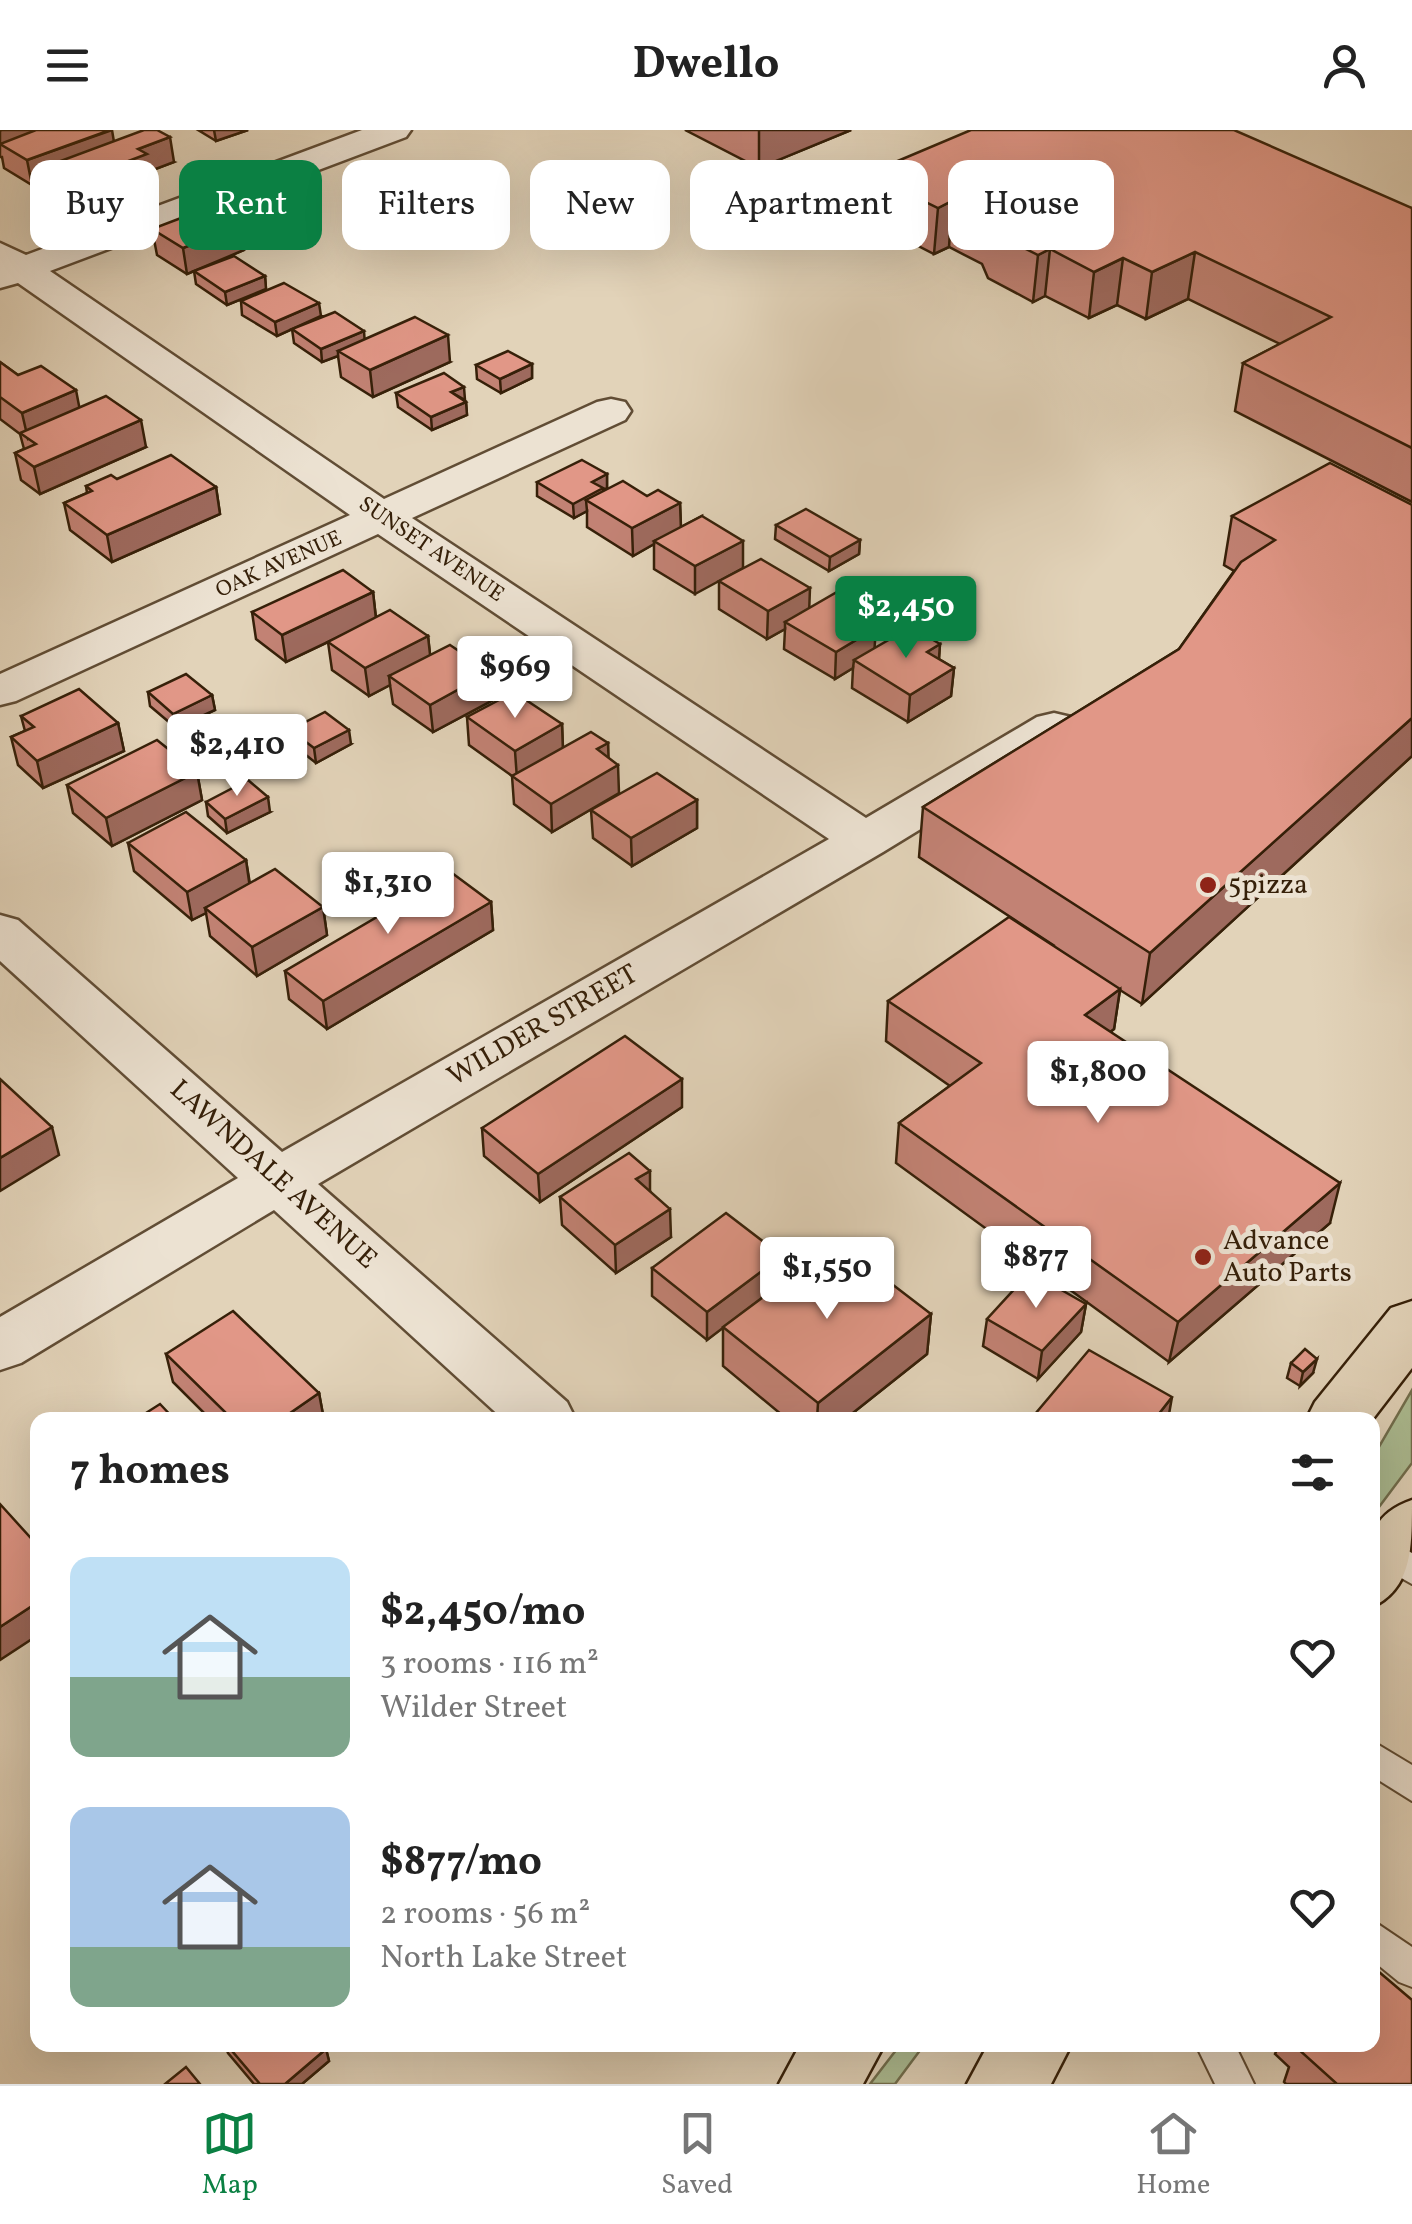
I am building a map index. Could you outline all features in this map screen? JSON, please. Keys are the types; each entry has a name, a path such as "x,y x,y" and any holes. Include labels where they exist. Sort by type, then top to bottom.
{"main road":[{"path":"1343,1412 1412,1324"},
{"path":"817,2084 842,2052"},
{"path":"1005,2084 1029,2052"}],"street":[{"path":"8,267 394,130"},
{"name":"SUNSET AVENUE","path":"8,267 866,841"},
{"name":"OAK AVENUE","path":"0,692 611,412"},
{"name":"WILDER STREET","path":"0,1346 278,1178 866,841 1086,707"},
{"name":"LAWNDALE AVENUE","path":"0,932 536,1412"}],"lane":[{"path":"1380,1762 1412,1784"},
{"path":"1380,1944 1412,1970"},
{"path":"1219,2052 1235,2084"}],"green space":[{"path":"1412,1390 1412,1463 1380,1506 1380,1445"},
{"path":"895,2052 919,2052 895,2084 870,2084"}],"building":[{"path":"36,130 110,130 27,160 0,144"},
{"path":"144,130 157,130 170,137 138,149 147,154 131,160 63,160"},
{"path":"971,130 1234,130 1412,208 1412,448 1243,363 1331,317 1195,252 1152,272 1123,258 1094,272 1052,250 1114,250 1114,160 948,160 948,203 938,208 928,203 928,160 900,160"},
{"path":"179,219 179,246 159,233 159,226"},
{"path":"234,256 265,276 225,292 194,271"},
{"path":"284,283 319,303 275,322 241,301"},
{"path":"335,312 364,331 321,349 292,329"},
{"path":"415,317 448,335 370,370 338,351"},
{"path":"508,351 532,364 500,379 476,365"},
{"path":"0,362 18,375 41,366 76,390 22,413 0,397"},
{"path":"444,373 464,387 451,392 466,402 431,417 396,393"},
{"path":"106,396 141,420 34,467 15,453 36,444 20,433"},
{"path":"171,455 216,487 107,535 64,503 92,491 86,486 111,475 117,479"},
{"path":"582,460 607,474 592,482 603,488 573,504 537,482"},
{"path":"1330,463 1412,505 1412,718 1150,953 923,807 1179,649 1241,562 1275,540 1232,516"},
{"path":"623,481 647,496 658,490 680,503 632,528 586,500"},
{"path":"806,509 860,540 830,557 776,525"},
{"path":"702,516 743,541 695,566 654,541"},
{"path":"761,559 810,588 768,611 719,581"},
{"path":"343,570 373,592 282,635 252,612"},
{"path":"931,579 963,598 932,615 900,596"},
{"path":"837,592 858,604 846,610 876,628 836,652 785,622"},
{"path":"390,610 428,636 365,668 328,642"},
{"path":"911,627 940,644 927,652 954,668 910,695 854,660"},
{"path":"450,645 490,672 430,705 389,676"},
{"path":"186,674 212,695 173,714 148,692"},
{"path":"79,689 118,723 37,761 11,737 34,727 21,716"},
{"path":"514,692 562,724 515,751 467,717"},
{"path":"325,712 349,730 314,748 290,730"},
{"path":"591,732 608,743 597,749 618,765 551,804 512,776"},
{"path":"157,740 197,772 106,818 67,785"},
{"path":"657,773 697,800 631,838 591,810"},
{"path":"248,780 268,797 225,819 206,802"},
{"path":"186,812 246,860 187,892 128,843"},
{"path":"275,869 323,907 252,947 205,908"},
{"path":"452,873 491,902 323,1001 285,971"},
{"path":"1009,917 1120,989 1085,1015 1340,1183 1178,1322 899,1123 981,1063 888,1001"},
{"path":"625,1036 682,1079 538,1174 482,1128"},
{"path":"0,1079 52,1127 0,1158"},
{"path":"629,1153 650,1171 636,1179 670,1209 615,1245 560,1197"},
{"path":"726,1213 782,1256 707,1312 652,1268"},
{"path":"837,1242 931,1314 818,1403 723,1327"},
{"path":"1030,1272 1086,1304 1042,1351 987,1319"},
{"path":"233,1311 319,1393 292,1412 225,1412 166,1354"},
{"path":"1305,1349 1317,1359 1303,1372 1291,1363"},
{"path":"1089,1350 1172,1397 1160,1412 1037,1412"},
{"path":"160,1404 168,1412 148,1412"},
{"path":"0,1504 30,1537 30,1607 0,1627"},
{"path":"1380,1973 1412,2000 1412,2084 1337,2084 1301,2052 1380,2052"},
{"path":"233,2052 322,2052 285,2084 260,2084"},
{"path":"186,2067 200,2084 165,2084"}],"place":[{"name":"5pizza","path":"1208,885"},
{"name":"Advance Auto Parts","path":"1203,1257"}]}
